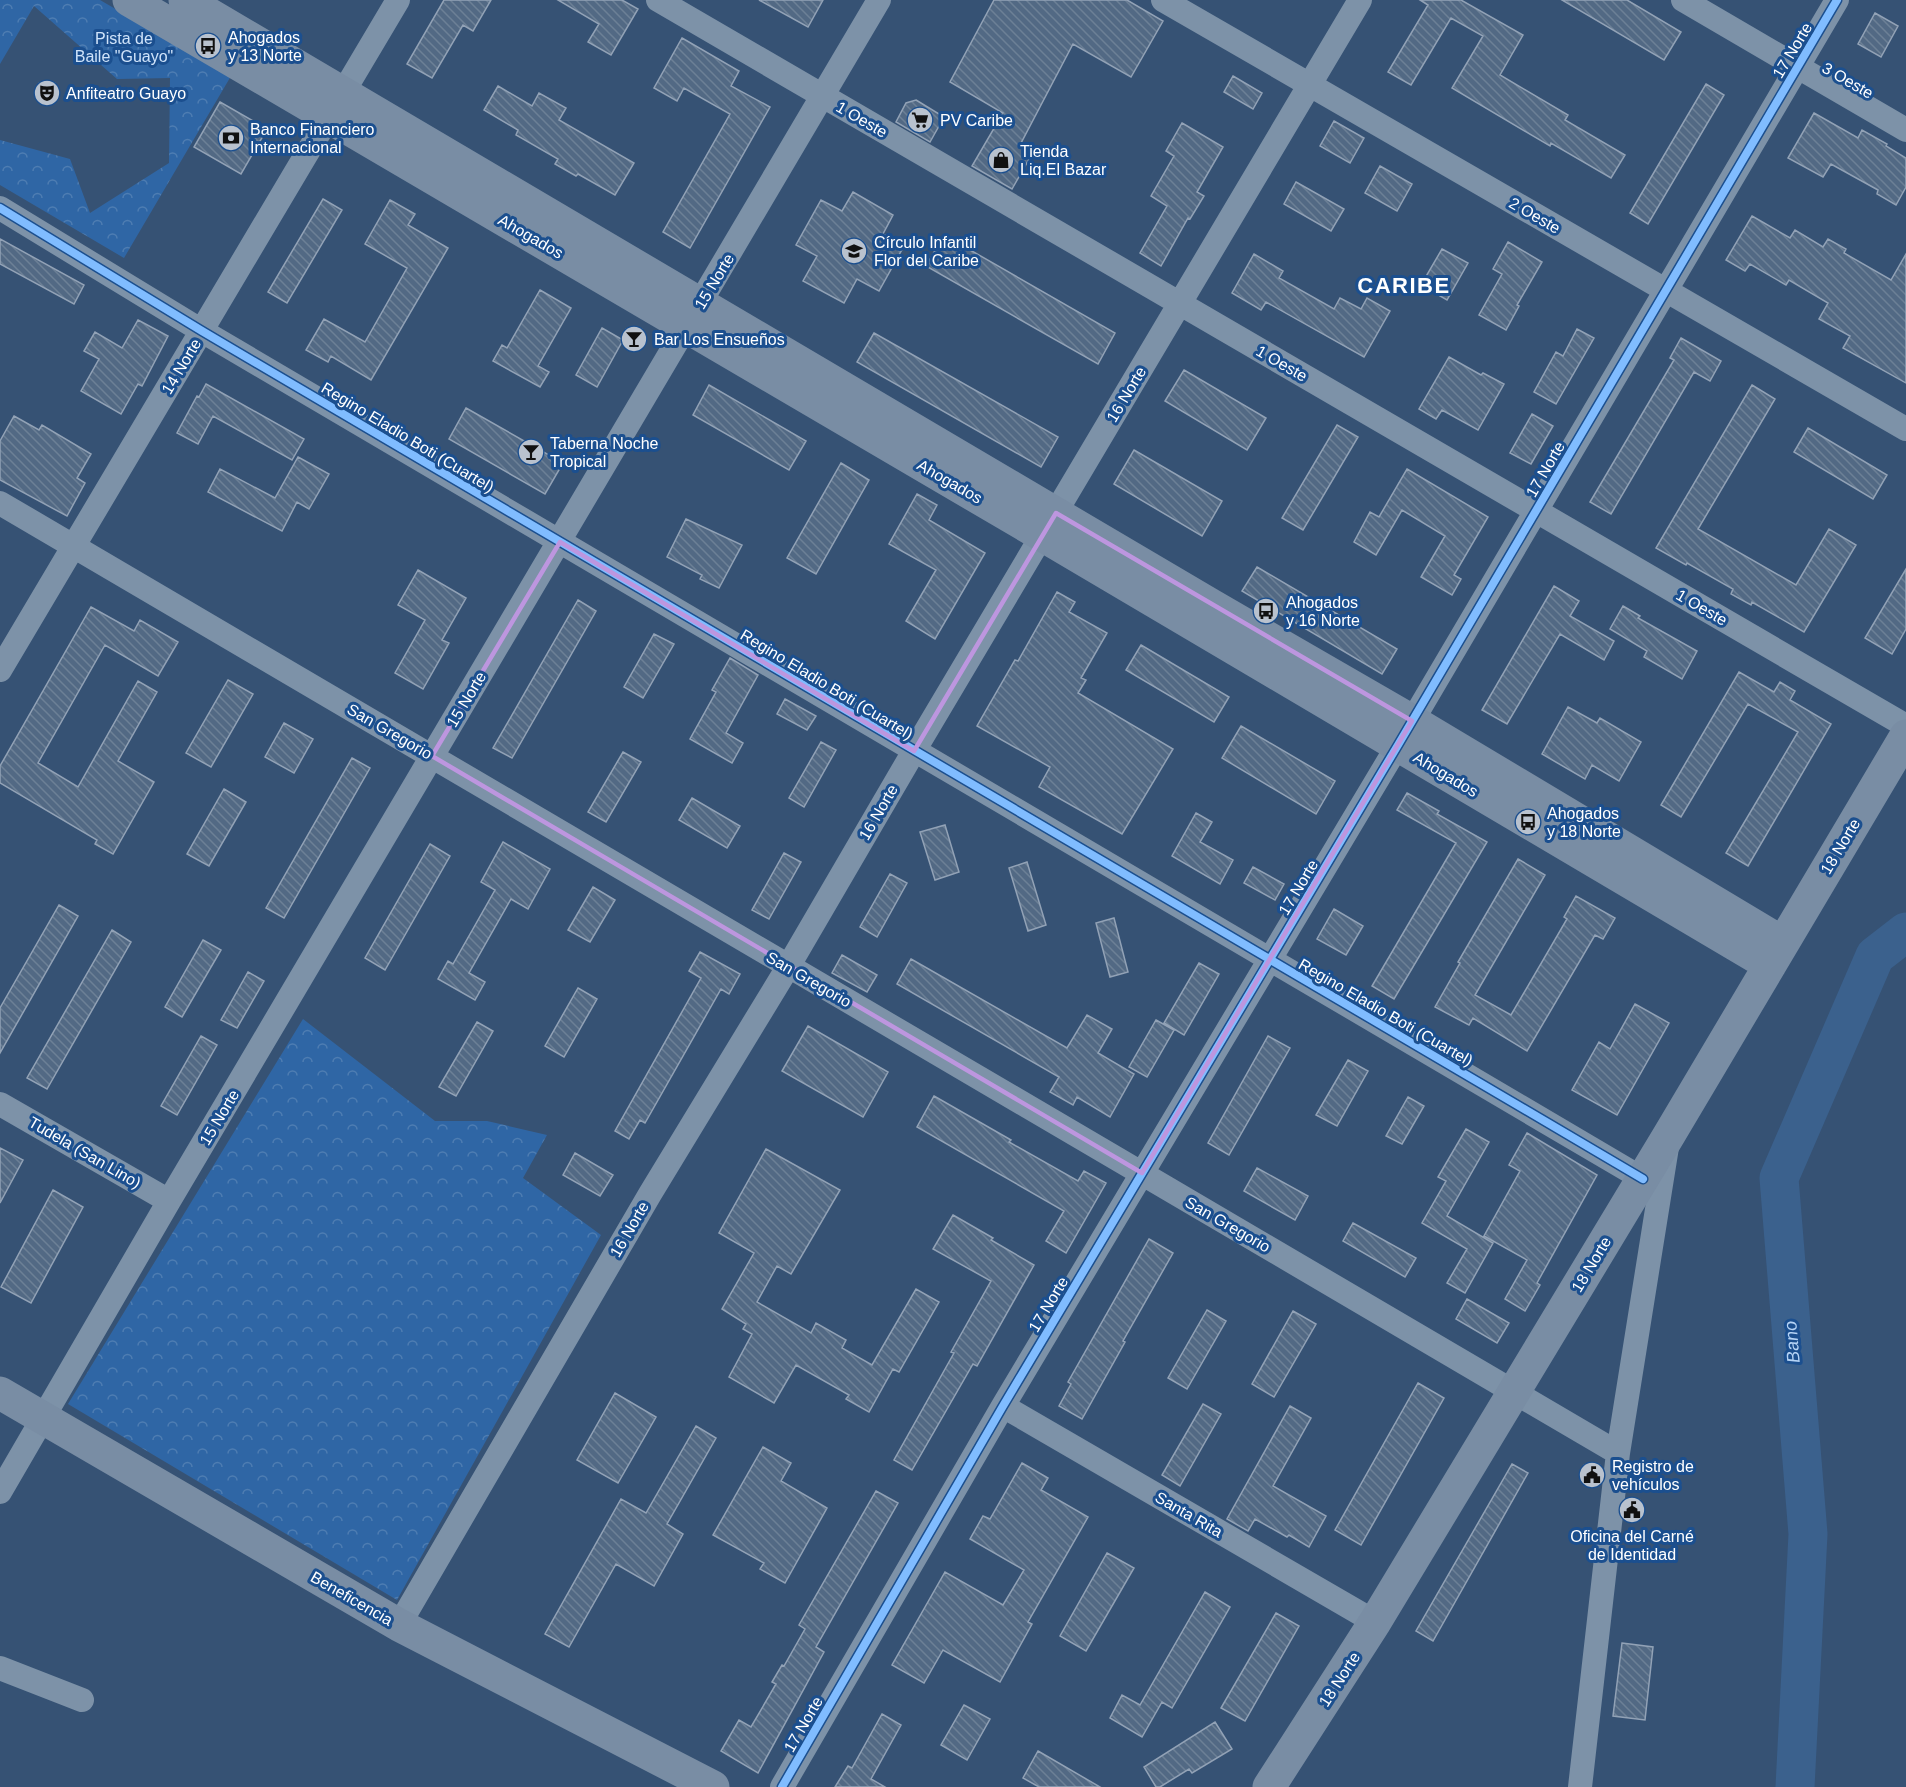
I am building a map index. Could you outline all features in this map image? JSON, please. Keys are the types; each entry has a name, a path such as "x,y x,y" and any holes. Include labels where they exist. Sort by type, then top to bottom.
{"main road":[{"name":"Ahogados","path":"129,0 336,105 1405,733 1776,954"},
{"name":"Ahogados","path":"185,0 336,105"},
{"name":"18 Norte","path":"1269,1787 1375,1622 1643,1179 1906,736"},
{"name":"Beneficencia","path":"0,1393 399,1625 713,1787"}],"street":[{"name":"14 Norte","path":"0,670 398,0"},
{"name":"1 Oeste","path":"658,0 1906,726"},
{"name":"15 Norte","path":"0,1492 169,1200 879,0"},
{"name":"2 Oeste","path":"1163,0 1906,429"},
{"name":"16 Norte","path":"399,1625 650,1194 788,967 1360,0"},
{"name":"3 Oeste","path":"1683,0 1906,130"},
{"name":"17 Norte","path":"782,1787 1004,1406 1405,733 1837,0"},
{"name":"Regino Eladio Boti (Cuartel)","path":"0,208 202,331 1643,1179"},
{"name":"San Gregorio","path":"0,502 1618,1453"},
{"name":"Tudela (San Lino)","path":"0,1104 169,1200"},
{"path":"1580,1787 1618,1453 1669,1135"},
{"name":"Santa Rita","path":"1004,1406 1375,1622"},
{"path":"0,1668 82,1700"}],"highlighted area":[{"path":"1056,513 1412,721 1142,1173 432,756 560,542 914,751"}],"green space":[{"name":"Pista de Baile \"Guayo\"","path":"0,0 100,0 231,76 124,258 0,185 0,140 70,159 90,213 169,163 170,78 117,79 34,6 0,64"},
{"path":"303,1019 435,1121 487,1121 547,1135 523,1178 601,1235 397,1600 68,1404"}],"building":[{"path":"444,0 491,0 473,31 463,25 432,78 407,64"},
{"path":"558,0 622,0 638,9 611,55 588,42 599,24"},
{"path":"759,0 823,0 808,27"},
{"path":"994,0 1127,0 1163,21 1131,77 1073,44 1019,147 1032,154 1012,189 972,166 1003,113 950,82"},
{"path":"1420,0 1461,0 1523,35 1500,75 1568,115 1565,120 1625,155 1611,178 1551,143 1550,146 1452,88 1483,36 1451,18 1411,85 1388,72 1428,5"},
{"path":"1562,0 1627,0 1681,32 1664,60"},
{"path":"1875,13 1898,26 1881,57 1858,44"},
{"path":"682,38 739,71 731,86 770,107 690,248 663,232 730,114 684,88 677,101 654,88"},
{"path":"1233,76 1262,93 1253,109 1224,92"},
{"path":"1706,84 1724,95 1648,224 1630,213"},
{"path":"498,86 532,106 539,93 566,108 559,120 634,163 615,195 555,164 558,159 516,135 518,130 484,110"},
{"path":"916,100 944,117 930,142 896,122 906,103"},
{"name":"Banco Financiero Internacional","path":"220,102 267,129 241,174 194,147"},
{"path":"1814,113 1858,138 1862,130 1906,158 1906,187 1896,205 1877,194 1878,190 1831,164 1823,177 1788,158"},
{"path":"1334,121 1364,138 1350,163 1320,146"},
{"path":"1182,123 1223,147 1197,192 1204,196 1190,219 1188,218 1161,266 1140,253 1167,206 1151,196 1174,156 1166,151"},
{"path":"1380,166 1412,184 1397,211 1365,193"},
{"path":"1296,182 1344,209 1331,231 1284,204"},
{"name":"Círculo Infantil Flor del Caribe","path":"853,192 893,215 883,234 904,246 879,291 857,279 844,303 803,281 817,256 796,245 821,200 842,211"},
{"path":"323,199 342,210 287,303 268,292"},
{"path":"390,200 415,214 408,225 448,248 371,380 331,356 328,362 306,350 324,319 365,342 407,268 365,244"},
{"path":"1752,216 1790,238 1795,230 1823,247 1828,239 1846,249 1844,253 1891,280 1906,254 1906,383 1843,348 1850,336 1819,319 1828,303 1789,280 1786,285 1750,264 1745,271 1726,260"},
{"path":"944,235 1115,333 1098,364 926,266"},
{"path":"0,239 84,285 74,304 0,264"},
{"path":"1508,242 1542,262 1517,305 1519,306 1506,330 1479,315 1502,274 1493,269"},
{"path":"1442,249 1468,263 1447,300 1421,285"},
{"path":"1254,254 1283,271 1279,278 1334,309 1340,298 1361,309 1367,298 1390,311 1364,357 1266,302 1261,310 1232,293"},
{"path":"540,290 571,308 538,366 549,372 540,387 493,361 502,345 507,348"},
{"path":"138,320 168,336 142,386 138,384 121,414 81,391 99,359 84,351 95,332 122,348"},
{"path":"602,328 623,340 597,387 576,375"},
{"path":"1577,329 1594,338 1556,404 1534,392 1556,352 1563,356"},
{"path":"874,333 1058,437 1041,467 857,362"},
{"path":"1681,338 1721,361 1710,381 1694,372 1611,514 1590,502 1674,360 1670,358"},
{"path":"1449,357 1481,375 1483,373 1504,384 1478,430 1442,410 1436,419 1419,409"},
{"path":"1184,370 1266,418 1247,450 1165,401"},
{"path":"206,384 304,439 292,460 213,416 198,444 177,433"},
{"path":"709,385 806,441 789,470 693,415"},
{"path":"1752,385 1775,399 1698,529 1796,585 1829,529 1856,545 1804,632 1752,602 1751,605 1731,594 1733,589 1656,548"},
{"path":"466,408 563,463 545,494 449,439"},
{"path":"1532,414 1553,426 1531,464 1510,453"},
{"path":"14,416 39,430 42,425 91,454 77,478 85,483 67,516 0,480 0,441"},
{"path":"1337,425 1358,437 1303,530 1282,518"},
{"path":"1808,428 1887,475 1873,499 1794,452"},
{"path":"1134,450 1222,501 1202,536 1114,484"},
{"path":"298,457 329,474 309,509 297,502 282,531 208,492 220,469 275,498"},
{"path":"841,463 869,480 816,574 787,558"},
{"path":"1407,469 1488,517 1454,575 1461,579 1452,595 1421,577 1445,536 1402,510 1376,555 1354,542 1370,512 1379,517"},
{"path":"917,494 937,505 929,520 985,553 935,639 906,621 936,570 889,544"},
{"path":"686,519 742,545 719,588 700,579 702,575 667,557"},
{"path":"1257,567 1397,649 1382,674 1242,591"},
{"path":"1906,569 1906,629 1892,654 1865,638"},
{"path":"418,570 466,598 442,640 449,643 423,689 395,673 425,620 398,605"},
{"path":"1554,586 1579,601 1570,616 1614,641 1604,660 1560,634 1507,724 1482,710"},
{"path":"1057,592 1075,602 1069,612 1107,633 1081,678 1086,680 1078,693 1173,749 1122,834 1039,787 1050,767 977,726 1015,660 1018,661"},
{"path":"578,600 596,611 512,758 493,748"},
{"path":"1623,606 1640,616 1638,618 1697,651 1682,679 1644,657 1647,651 1610,629"},
{"path":"91,607 134,631 140,620 178,642 158,676 105,645 38,763 78,787 138,681 157,692 118,761 154,782 113,854 95,844 97,840 0,783 0,766"},
{"path":"654,634 674,644 643,698 624,687"},
{"path":"1141,645 1229,697 1214,722 1126,670"},
{"path":"730,658 758,675 726,733 743,743 732,763 690,739 716,692 712,690"},
{"path":"1739,672 1774,692 1780,682 1795,691 1790,700 1831,724 1748,866 1726,853 1798,732 1748,704 1681,817 1661,805"},
{"path":"228,680 253,694 211,767 186,753"},
{"path":"785,699 816,716 807,730 777,714"},
{"path":"1568,707 1597,723 1600,718 1641,742 1619,781 1592,765 1585,779 1542,754"},
{"path":"284,723 313,739 294,773 265,757"},
{"path":"1241,726 1335,781 1316,814 1222,758"},
{"path":"821,742 836,750 804,807 789,798"},
{"path":"623,752 641,762 606,822 588,812"},
{"path":"352,758 370,768 284,918 266,908"},
{"path":"224,789 246,802 209,866 187,854"},
{"path":"1407,793 1439,811 1437,814 1487,842 1394,999 1372,986 1456,843 1397,810"},
{"path":"692,798 740,826 727,848 679,820"},
{"path":"1196,813 1212,822 1200,842 1233,860 1220,884 1172,856"},
{"path":"945,825 959,872 935,880 920,832"},
{"path":"503,842 550,869 528,909 511,899 469,973 485,982 475,1000 438,979 448,961 453,964 495,890 481,882"},
{"path":"430,844 450,856 385,970 365,958"},
{"path":"784,853 801,862 769,919 752,910"},
{"path":"1518,859 1545,875 1475,995 1511,1015 1567,919 1564,917 1576,896 1615,918 1603,939 1595,935 1527,1051 1473,1018 1469,1025 1435,1007 1460,963 1458,962"},
{"path":"1027,862 1046,925 1028,931 1009,868"},
{"path":"1253,867 1284,884 1275,900 1244,883"},
{"path":"890,874 907,883 877,937 860,927"},
{"path":"593,887 615,900 590,942 568,930"},
{"path":"59,905 78,916 0,1053 0,1008"},
{"path":"1334,909 1363,926 1346,955 1317,939"},
{"path":"1114,918 1128,972 1110,977 1096,923"},
{"path":"112,930 131,942 47,1089 27,1078"},
{"path":"203,940 221,950 182,1017 165,1007"},
{"path":"700,952 740,974 729,994 721,989 645,1123 640,1120 629,1139 615,1131 701,978 689,971"},
{"path":"842,955 877,975 867,992 832,973"},
{"path":"911,959 1067,1048 1087,1015 1112,1029 1098,1053 1134,1074 1110,1117 1077,1097 1073,1105 1050,1092 1059,1077 897,984"},
{"path":"1199,963 1219,974 1184,1035 1164,1023"},
{"path":"248,972 264,981 237,1028 221,1020"},
{"path":"578,988 597,999 564,1057 545,1046"},
{"path":"1635,1004 1669,1023 1617,1115 1572,1090 1599,1042 1610,1049"},
{"path":"1156,1020 1174,1030 1147,1077 1129,1067"},
{"path":"477,1022 493,1031 456,1096 439,1087"},
{"path":"808,1026 888,1072 863,1117 782,1071"},
{"path":"201,1036 217,1045 177,1115 161,1106"},
{"path":"1268,1036 1290,1048 1229,1155 1208,1143"},
{"path":"1348,1060 1368,1071 1337,1126 1316,1115"},
{"path":"934,1096 1078,1181 1084,1171 1106,1183 1066,1253 1046,1241 1064,1211 917,1127"},
{"path":"1408,1097 1424,1106 1402,1144 1386,1136"},
{"path":"1466,1129 1489,1142 1447,1216 1493,1243 1465,1293 1447,1283 1467,1249 1422,1223 1446,1181 1438,1177"},
{"path":"1527,1133 1597,1175 1537,1283 1540,1285 1525,1311 1505,1299 1527,1260 1484,1236 1520,1171 1509,1165"},
{"path":"0,1148 23,1160 0,1203"},
{"path":"766,1149 840,1190 791,1274 777,1266 757,1302 811,1333 816,1323 846,1340 842,1348 872,1365 916,1289 939,1302 899,1372 893,1369 869,1412 846,1399 849,1395 796,1365 774,1403 729,1377 752,1334 743,1329 746,1324 722,1309 754,1253 719,1233"},
{"path":"575,1153 613,1175 600,1196 563,1175"},
{"path":"1257,1168 1308,1196 1295,1220 1244,1191"},
{"path":"53,1190 83,1207 31,1303 1,1287"},
{"path":"953,1215 1034,1265 977,1366 973,1364 912,1470 894,1460 991,1281 933,1249"},
{"path":"1353,1223 1416,1258 1405,1277 1343,1241"},
{"path":"1149,1239 1173,1253 1082,1419 1059,1406 1071,1384 1068,1382"},
{"path":"1467,1299 1509,1323 1497,1343 1456,1319"},
{"path":"1207,1310 1226,1321 1187,1389 1168,1378"},
{"path":"1293,1311 1316,1324 1274,1397 1252,1384"},
{"path":"1418,1383 1444,1398 1361,1545 1335,1530"},
{"path":"615,1393 656,1417 618,1483 577,1460"},
{"path":"1203,1404 1221,1414 1180,1486 1162,1475"},
{"path":"1290,1406 1311,1418 1273,1486 1326,1516 1309,1547 1255,1519 1248,1531 1227,1519"},
{"path":"696,1426 716,1438 667,1524 683,1534 654,1586 616,1564 569,1647 545,1634 621,1499 646,1513"},
{"path":"763,1447 791,1463 781,1481 827,1508 785,1583 760,1569 764,1563 713,1535"},
{"path":"1022,1463 1048,1478 1041,1490 1088,1517 1028,1622 1032,1624 1000,1682 943,1650 924,1683 892,1665 945,1572 1003,1605 1024,1570 970,1539 983,1516 990,1519"},
{"path":"1512,1464 1528,1473 1433,1641 1416,1631"},
{"path":"876,1491 898,1503 816,1647 824,1652 758,1773 721,1751 739,1720 751,1727 776,1684 772,1682 805,1629 799,1625"},
{"path":"1107,1553 1134,1568 1086,1651 1060,1636"},
{"path":"1205,1592 1230,1607 1172,1708 1162,1702 1142,1737 1110,1718 1122,1695 1140,1705"},
{"path":"1276,1613 1299,1626 1245,1721 1221,1708"},
{"path":"1622,1643 1653,1647 1645,1720 1613,1716"},
{"path":"964,1705 990,1719 967,1760 941,1745"},
{"path":"882,1714 901,1725 871,1779 885,1787 835,1787 848,1766 852,1768"},
{"path":"1215,1722 1232,1749 1192,1773 1189,1769 1160,1787 1156,1787 1144,1767"},
{"path":"1038,1751 1100,1787 1039,1787 1023,1778"}],"waterway":[{"name":"Bano","path":"1795,1787 1808,1534 1779,1178 1875,956 1906,932"}],"cycle path":[{"path":"782,1787 1003,1406 1398,745 1837,0"},
{"path":"0,208 202,331 1643,1179"}],"place":[{"name":"Ahogados y 13 Norte","path":"208,46"},
{"name":"Anfiteatro Guayo","path":"47,93"},
{"name":"PV Caribe","path":"920,120"},
{"name":"Banco Financiero Internacional","path":"231,138"},
{"name":"Tienda Liq.El Bazar","path":"1001,160"},
{"name":"Círculo Infantil Flor del Caribe","path":"854,251"},
{"name":"Bar Los Ensueños","path":"634,339"},
{"name":"Taberna Noche Tropical","path":"531,452"},
{"name":"Ahogados y 16 Norte","path":"1266,611"},
{"name":"Ahogados y 18 Norte","path":"1528,822"},
{"name":"Registro de vehículos","path":"1592,1475"},
{"name":"Oficina del Carné de Identidad","path":"1632,1510"}],"district":[{"name":"CARIBE","path":"1404,285"}]}
